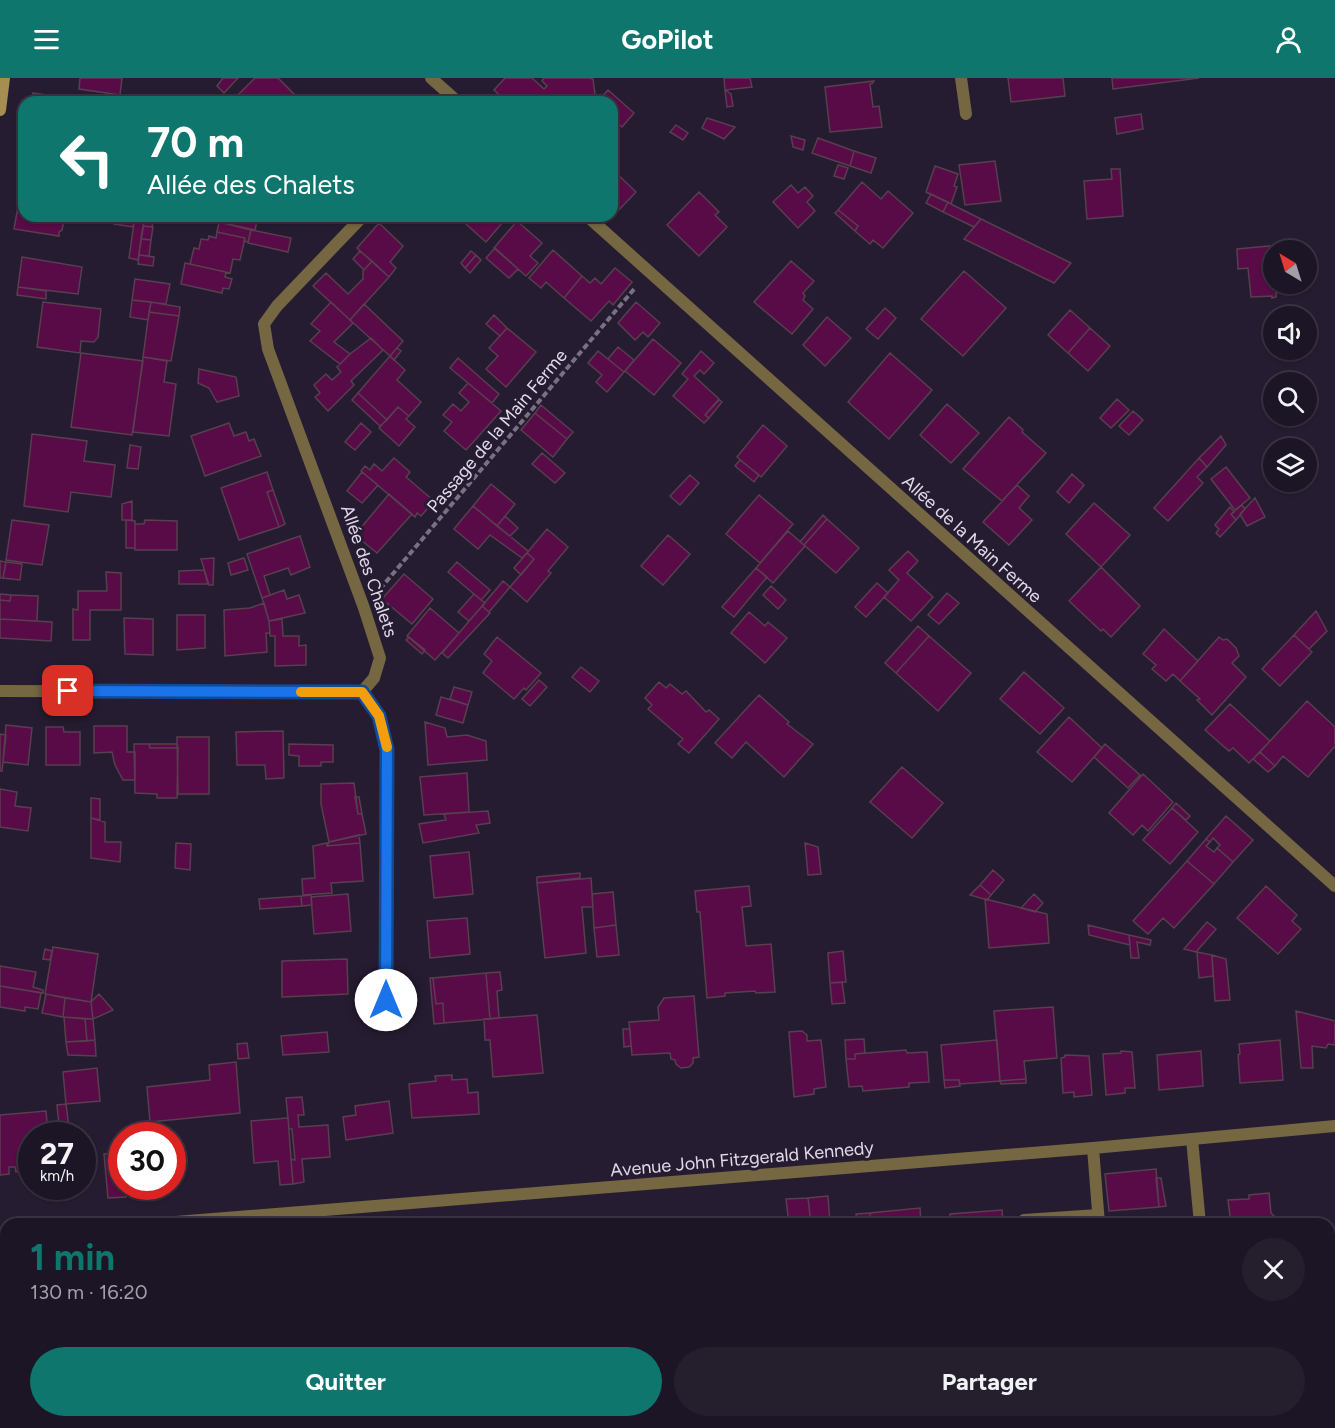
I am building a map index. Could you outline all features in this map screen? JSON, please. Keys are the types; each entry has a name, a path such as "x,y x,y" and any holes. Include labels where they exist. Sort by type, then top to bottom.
{"street":[{"path":"0,110 4,78"},
{"path":"431,78 451,96"},
{"path":"962,78 966,114"},
{"name":"Allée des Chalets","path":"357,222 277,306 264,324 268,349 364,608 380,658 374,678 362,692"},
{"name":"Allée de la Main Ferme","path":"594,222 1335,886"},
{"path":"0,691 362,692 379,716 387,750 386,1000"},
{"name":"Avenue John Fitzgerald Kennedy","path":"282,1218 1093,1149 1335,1126"},
{"path":"1192,1139 1199,1218"},
{"path":"1093,1149 1099,1218"}],"path":[{"name":"Passage de la Main Ferme","path":"364,608 650,272"}],"building":[{"path":"80,78 122,78 120,95 79,89"},
{"path":"223,78 238,78 224,93 217,86"},
{"path":"255,78 278,78 296,96 237,96"},
{"path":"505,78 532,78 544,89 547,86 542,81 544,78 590,78 593,79 595,96 500,96 494,90"},
{"path":"724,78 750,78 752,87 725,90"},
{"path":"1008,78 1063,78 1065,96 1011,102"},
{"path":"1112,78 1199,78 1113,89"},
{"path":"874,81 870,84 873,107 879,106 882,127 830,132 825,87"},
{"path":"608,90 615,96 602,96"},
{"path":"725,90 731,94 733,106 727,107"},
{"path":"33,93 46,95 46,96 33,96"},
{"path":"618,99 634,113 622,127 618,123"},
{"path":"1141,114 1143,129 1117,134 1115,118"},
{"path":"707,118 735,127 724,139 702,128"},
{"path":"676,125 688,133 683,140 670,132"},
{"path":"791,136 805,140 803,150 793,147"},
{"path":"818,138 854,151 850,166 812,153"},
{"path":"854,151 876,158 871,173 850,166"},
{"path":"995,161 1001,201 965,205 959,165"},
{"path":"838,165 848,168 844,179 834,176"},
{"path":"935,166 958,174 954,186 957,187 951,204 926,192"},
{"path":"1111,169 1120,169 1123,216 1087,219 1084,181 1112,179"},
{"path":"618,175 636,192 618,211"},
{"path":"862,182 881,199 888,191 913,213 883,248 873,240 870,244 855,231 858,226 838,210"},
{"path":"791,185 798,193 805,187 813,196 807,202 815,211 798,228 773,202"},
{"path":"699,192 719,212 715,215 727,227 699,256 667,225"},
{"path":"931,194 948,202 943,212 926,203"},
{"path":"948,202 981,219 974,227 943,212"},
{"path":"18,207 18,222 64,222 59,236 14,229"},
{"path":"838,210 858,226 855,231 835,213"},
{"path":"981,219 1071,263 1054,283 964,239"},
{"path":"114,222 134,222 133,227 114,224"},
{"path":"134,222 144,222 138,260 129,258"},
{"path":"144,222 153,222 152,227 143,226"},
{"path":"219,222 257,222 255,230"},
{"path":"219,222 251,230 248,242 244,241 245,238 217,232"},
{"path":"464,222 503,222 486,242"},
{"path":"516,222 542,243 530,256 538,263 526,276 494,248"},
{"path":"379,223 403,246 390,262 396,268 389,277 357,248"},
{"path":"143,226 153,227 151,240 141,239"},
{"path":"251,230 291,238 288,252 248,243"},
{"path":"217,232 245,238 240,260 233,259 230,273 190,264 194,248 199,249 201,239 208,240 209,236 216,238"},
{"path":"141,239 151,240 149,256 139,255"},
{"path":"1263,247 1263,294 1276,294 1276,297 1251,297 1248,268 1238,269 1237,249"},
{"path":"495,248 518,269 509,278 486,258"},
{"path":"553,250 582,276 564,298 546,282 541,288 529,278"},
{"path":"360,251 372,261 364,270 353,259"},
{"path":"471,251 476,255 465,268 461,263"},
{"path":"139,255 154,257 153,266 138,264"},
{"path":"476,255 481,260 470,273 465,268"},
{"path":"22,257 82,267 78,294 18,287"},
{"path":"372,261 389,277 350,320 313,286 326,273 348,294 363,279 363,271"},
{"path":"791,261 814,281 803,293 805,296 803,300 813,309 792,334 754,302"},
{"path":"185,263 226,272 225,277 232,279 229,289 223,288 222,293 181,284"},
{"path":"615,268 632,282 613,305 609,301 591,321 564,298 582,276 590,283 595,278 601,284"},
{"path":"964,271 1006,308 963,356 921,319"},
{"path":"135,279 170,284 166,304 132,300"},
{"path":"18,287 46,291 46,299 17,295"},
{"path":"132,300 151,302 148,320 130,317"},
{"path":"43,302 101,309 98,337 94,342 81,341 80,353 37,347"},
{"path":"151,302 180,307 179,316 149,312"},
{"path":"331,302 353,323 334,342 350,354 340,364 310,341 320,331 311,324"},
{"path":"636,302 660,323 648,337 643,332 635,340 618,323"},
{"path":"364,304 403,341 390,356 350,320"},
{"path":"885,308 896,318 878,339 866,329"},
{"path":"1070,310 1090,328 1068,353 1048,335"},
{"path":"149,312 179,316 171,361 143,357"},
{"path":"494,315 507,328 500,336 486,324"},
{"path":"827,317 851,338 825,366 803,345"},
{"path":"507,328 536,352 506,387 486,369 498,356 489,348"},
{"path":"1090,328 1110,346 1088,371 1068,353"},
{"path":"371,338 383,350 351,381 354,385 328,411 315,397 320,393 314,385 326,374 332,380 341,372 337,367"},
{"path":"653,339 681,363 654,395 625,371"},
{"path":"618,347 634,360 624,372 608,359"},
{"path":"397,348 401,351 394,360 390,356"},
{"path":"598,351 624,372 607,392 596,382 602,375 588,363"},
{"path":"701,351 714,363 704,374 700,370 694,376 719,399 705,415 709,418 704,423 673,396 688,379 682,374"},
{"path":"81,353 143,361 132,435 71,427"},
{"path":"890,353 932,390 889,439 848,402"},
{"path":"390,356 405,370 397,380 421,402 409,416 398,407 387,420 358,393"},
{"path":"143,357 167,361 164,382 176,384 169,436 133,432"},
{"path":"458,358 499,394 492,403 450,368"},
{"path":"199,369 236,377 239,396 217,402 209,388 198,383"},
{"path":"468,383 501,411 466,450 444,431 452,422 443,415 453,404 461,411 469,402 459,393"},
{"path":"358,393 387,420 380,426 352,400"},
{"path":"1117,399 1129,410 1111,428 1100,418"},
{"path":"719,400 722,402 709,418 705,415"},
{"path":"947,404 979,433 951,463 920,435"},
{"path":"541,405 573,432 567,439 535,413"},
{"path":"398,407 409,416 406,419 415,427 399,446 379,428"},
{"path":"1133,411 1143,420 1129,435 1119,426"},
{"path":"535,413 567,439 553,457 521,430"},
{"path":"1009,417 1046,453 1002,501 963,469"},
{"path":"229,423 234,436 246,432 249,441 254,439 261,456 205,476 191,436"},
{"path":"361,423 371,432 355,450 345,442"},
{"path":"763,425 787,446 761,477 737,457"},
{"path":"32,434 87,441 84,461 115,465 111,497 71,492 68,512 24,506"},
{"path":"1221,436 1226,445 1207,467 1199,458"},
{"path":"130,445 141,447 138,469 127,468"},
{"path":"542,453 565,473 555,483 532,464"},
{"path":"394,458 410,472 406,477 434,501 421,516 417,513 415,517 361,471 365,466 370,470 374,464 382,471"},
{"path":"1199,458 1207,467 1197,477 1203,483 1168,521 1154,508"},
{"path":"740,460 759,475 754,482 735,466"},
{"path":"1226,467 1250,498 1235,510 1211,479"},
{"path":"267,472 273,490 267,492 279,527 239,540 221,488"},
{"path":"362,472 378,485 362,503 347,491"},
{"path":"1072,474 1084,485 1069,503 1057,492"},
{"path":"690,475 699,483 680,505 670,496"},
{"path":"491,484 515,504 497,526 473,506"},
{"path":"1017,485 1029,496 1019,508 1032,520 1009,545 983,522"},
{"path":"273,490 285,524 279,527 267,492"},
{"path":"389,494 412,514 377,553 355,535"},
{"path":"759,495 793,524 760,563 726,534"},
{"path":"1255,498 1265,517 1247,526 1240,514"},
{"path":"132,501 132,520 122,520 122,504"},
{"path":"1094,503 1130,535 1101,567 1066,534"},
{"path":"1242,505 1245,509 1236,520 1231,514"},
{"path":"473,506 528,551 527,553 522,558 490,535 478,549 454,529"},
{"path":"1230,507 1234,512 1231,514 1236,520 1220,537 1216,533 1219,529 1215,525"},
{"path":"823,515 827,519 804,545 800,542"},
{"path":"505,516 518,528 510,536 497,526"},
{"path":"827,519 859,548 836,573 804,545"},
{"path":"12,520 49,525 42,565 6,560"},
{"path":"126,520 135,521 135,548 126,548"},
{"path":"145,520 177,521 177,550 135,550 135,524 144,524"},
{"path":"547,529 568,547 548,571 551,573 527,602 510,587 534,559 527,553"},
{"path":"788,531 805,546 773,583 756,568"},
{"path":"668,535 690,554 663,585 641,566"},
{"path":"300,536 310,567 291,575 288,568 264,576 270,595 262,598 247,554"},
{"path":"908,551 918,561 907,573 933,597 911,621 884,597 899,580 889,570"},
{"path":"527,553 534,559 521,575 514,568"},
{"path":"214,558 213,585 209,585 201,559"},
{"path":"244,558 248,570 231,575 228,563"},
{"path":"0,561 6,562 3,578 0,578"},
{"path":"6,562 22,564 20,580 3,578"},
{"path":"457,562 490,590 481,600 448,572"},
{"path":"1101,567 1140,606 1111,637 1103,629 1101,631 1069,601"},
{"path":"756,568 767,577 734,617 722,607"},
{"path":"204,570 208,584 179,584 179,571"},
{"path":"106,572 121,573 121,610 90,610 90,640 73,640 73,609 78,610 78,591 107,591"},
{"path":"404,574 433,599 412,624 382,599"},
{"path":"503,581 510,587 489,612 482,606"},
{"path":"877,583 888,593 866,617 855,607"},
{"path":"771,586 786,600 778,609 763,595"},
{"path":"284,590 287,599 299,595 305,613 269,621 262,598"},
{"path":"947,593 959,603 939,624 928,615"},
{"path":"0,594 11,595 10,601 0,600"},
{"path":"474,594 485,603 469,621 458,612"},
{"path":"11,595 38,596 37,621 0,619 0,600 10,601"},
{"path":"264,603 270,633 266,633 267,652 225,656 224,610 250,608"},
{"path":"482,606 490,613 448,658 442,653"},
{"path":"430,608 459,633 435,660 407,636"},
{"path":"1316,611 1327,631 1309,649 1294,635"},
{"path":"749,612 765,626 768,622 787,638 765,663 731,633"},
{"path":"177,615 205,615 205,648 177,650"},
{"path":"124,618 153,619 153,655 125,654"},
{"path":"0,619 52,622 51,641 0,638"},
{"path":"282,619 283,636 299,636 299,646 306,645 306,665 275,666 275,636 270,636 269,621"},
{"path":"918,626 929,636 896,673 885,663"},
{"path":"1164,629 1198,661 1180,681 1173,674 1166,681 1152,669 1156,665 1143,654"},
{"path":"1294,635 1312,652 1280,686 1262,669"},
{"path":"929,636 971,673 938,711 896,673"},
{"path":"409,637 425,650 422,654 406,640"},
{"path":"497,637 541,673 526,690 524,688 514,699 483,673 492,661 484,654"},
{"path":"1219,637 1223,640 1227,639 1236,648 1239,656 1232,663 1246,677 1212,715 1197,700 1200,699 1180,681"},
{"path":"581,667 599,681 590,692 572,677"},
{"path":"1024,672 1064,708 1040,734 1000,699"},
{"path":"539,680 547,687 530,706 522,699"},
{"path":"659,682 666,688 670,684 682,694 686,691 706,712 709,710 719,719 689,753 678,744 683,739 648,709 652,705 645,698"},
{"path":"454,687 472,692 468,705 450,699"},
{"path":"759,695 789,722 787,724 813,744 784,777 746,742 732,758 715,743"},
{"path":"441,697 468,705 463,723 436,715"},
{"path":"1307,701 1335,727 1335,746 1308,777 1283,756 1275,766 1260,752"},
{"path":"1230,704 1270,741 1249,763 1233,748 1229,751 1205,730"},
{"path":"1069,717 1102,748 1072,782 1037,752"},
{"path":"425,722 445,728 447,737 467,735 486,741 487,760 428,765"},
{"path":"6,725 32,728 28,765 3,762"},
{"path":"94,726 127,726 127,752 135,752 135,780 123,780 115,765 112,752 94,753"},
{"path":"46,727 63,727 64,732 80,732 80,765 46,765"},
{"path":"283,731 284,778 266,779 265,765 237,765 236,732"},
{"path":"0,734 6,735 2,771 0,771"},
{"path":"177,737 209,737 209,794 178,794"},
{"path":"134,744 149,744 150,748 178,748 177,798 157,798 157,794 135,793"},
{"path":"149,744 177,744 178,748 150,748"},
{"path":"289,744 333,745 333,762 321,762 321,766 299,766 299,756 289,755"},
{"path":"1105,744 1140,775 1128,788 1094,757"},
{"path":"1260,752 1275,766 1268,772 1253,759"},
{"path":"902,767 943,803 912,838 870,802"},
{"path":"467,773 469,812 424,815 420,777"},
{"path":"1143,774 1173,802 1148,831 1142,825 1133,835 1109,813"},
{"path":"354,783 358,814 362,814 366,834 329,842 321,804 321,784"},
{"path":"0,789 17,792 15,806 31,808 28,831 0,827"},
{"path":"355,797 359,797 362,814 358,814"},
{"path":"91,798 100,799 100,820 91,818"},
{"path":"1176,803 1190,816 1186,820 1172,808"},
{"path":"1172,808 1198,832 1170,864 1143,840"},
{"path":"488,811 490,823 476,825 479,833 423,843 419,824 446,820 444,814"},
{"path":"1226,816 1253,840 1233,862 1217,848 1220,845 1213,838 1210,842 1206,839"},
{"path":"91,818 105,822 105,842 121,842 120,862 91,858"},
{"path":"359,835 360,843 327,846 329,842"},
{"path":"1206,839 1210,842 1206,846 1214,852 1217,848 1233,862 1214,884 1187,861"},
{"path":"176,843 191,844 190,870 175,868"},
{"path":"327,843 327,846 360,843 363,881 331,883 332,893 303,895 302,879 315,878 313,846"},
{"path":"805,843 818,847 821,874 808,875"},
{"path":"469,852 473,894 434,898 430,856"},
{"path":"1187,861 1214,884 1174,928 1163,918 1148,934 1133,921"},
{"path":"993,870 1004,880 991,895 980,885"},
{"path":"580,873 580,878 537,883 537,877"},
{"path":"591,878 593,907 582,907 586,953 545,958 537,883"},
{"path":"980,885 991,895 987,900 970,895"},
{"path":"749,886 751,906 742,907 746,946 771,944 775,992 725,993 725,996 707,998 700,912 697,912 695,891"},
{"path":"1266,886 1297,915 1292,921 1301,929 1278,954 1237,918"},
{"path":"613,892 616,925 594,928 592,894"},
{"path":"348,894 351,931 314,934 311,897"},
{"path":"1034,894 1043,903 1035,912 1021,908"},
{"path":"311,895 312,905 302,906 301,896"},
{"path":"301,896 302,906 260,909 259,899"},
{"path":"985,899 1047,914 1049,943 989,948"},
{"path":"467,918 470,954 430,958 427,921"},
{"path":"1207,922 1216,929 1196,952 1184,949"},
{"path":"616,925 619,955 597,957 594,928"},
{"path":"1088,925 1129,935 1130,945 1089,935"},
{"path":"1129,935 1151,940 1150,945 1137,942 1139,958 1131,958"},
{"path":"53,947 98,954 91,1002 45,994"},
{"path":"45,949 52,951 50,960 43,959"},
{"path":"843,951 846,982 830,983 828,953"},
{"path":"1197,952 1212,955 1213,976 1199,978"},
{"path":"1212,955 1226,959 1230,1000 1215,1001"},
{"path":"347,959 348,994 282,997 282,961"},
{"path":"0,966 36,972 33,987 43,990 43,993 0,986"},
{"path":"500,972 502,990 497,991 499,1018 490,1019 486,973"},
{"path":"486,973 490,1019 444,1023 443,1003 436,1004 433,978"},
{"path":"430,978 433,978 436,1004 443,1003 444,1023 434,1024"},
{"path":"842,982 845,1003 832,1004 830,983"},
{"path":"0,986 41,993 38,1009 25,1007 25,1011 0,1007"},
{"path":"46,994 65,998 63,1017 42,1013"},
{"path":"99,994 113,1010 93,1019 91,1002"},
{"path":"694,996 699,1057 693,1058 693,1063 689,1067 681,1068 675,1060 671,1059 670,1053 632,1055 629,1022 659,1020 658,1007 664,998"},
{"path":"65,998 91,1002 93,1019 63,1017"},
{"path":"1053,1007 1057,1058 1024,1061 1026,1079 1000,1081 994,1011"},
{"path":"1296,1011 1335,1021 1335,1045 1328,1044 1326,1048 1312,1046 1313,1068 1301,1068"},
{"path":"537,1015 543,1073 493,1077 490,1040 485,1040 484,1019"},
{"path":"64,1017 85,1019 87,1041 66,1042"},
{"path":"85,1019 93,1019 95,1040 87,1041"},
{"path":"623,1029 630,1029 631,1046 624,1047"},
{"path":"802,1031 807,1035 807,1041 821,1040 826,1087 814,1089 814,1094 794,1097 789,1032"},
{"path":"327,1032 329,1052 283,1055 281,1036"},
{"path":"864,1039 865,1053 855,1054 855,1059 846,1059 845,1040"},
{"path":"95,1040 96,1056 68,1055 66,1042"},
{"path":"997,1040 1000,1081 960,1084 959,1080 944,1080 941,1045"},
{"path":"1280,1040 1283,1080 1240,1083 1239,1044"},
{"path":"247,1043 249,1058 238,1059 237,1044"},
{"path":"906,1050 907,1053 927,1052 929,1082 909,1083 909,1087 863,1091 862,1086 849,1087 846,1059 855,1059 855,1054"},
{"path":"1121,1051 1132,1052 1135,1088 1125,1088 1125,1093 1106,1095 1103,1054 1121,1053"},
{"path":"1201,1051 1203,1086 1159,1090 1157,1055"},
{"path":"1065,1055 1089,1056 1092,1095 1074,1097 1074,1092 1063,1093 1061,1058"},
{"path":"236,1062 240,1113 150,1122 147,1087 210,1080 209,1065"},
{"path":"97,1068 100,1101 66,1104 63,1072"},
{"path":"452,1075 452,1080 467,1079 468,1093 478,1092 479,1114 412,1118 409,1084 436,1081 435,1076"},
{"path":"1026,1079 1026,1083 1001,1084 1000,1081"},
{"path":"944,1080 959,1080 960,1086 945,1088"},
{"path":"302,1097 304,1115 298,1115 299,1127 328,1125 330,1157 302,1159 304,1182 293,1184 291,1159 295,1160 286,1098"},
{"path":"389,1101 393,1133 346,1140 343,1117 356,1115 355,1106"},
{"path":"66,1104 68,1122 59,1122 57,1105"},
{"path":"46,1111 47,1122 18,1122 18,1172 16,1172 15,1167 9,1167 9,1174 0,1175 0,1115"},
{"path":"288,1118 293,1184 280,1185 278,1161 254,1163 251,1121"},
{"path":"104,1154 108,1154 108,1198"},
{"path":"1156,1169 1159,1207 1109,1211 1105,1174"},
{"path":"1156,1178 1161,1178 1166,1206 1159,1207"},
{"path":"1269,1193 1271,1213 1276,1218 1230,1218 1228,1200 1249,1199 1249,1195"},
{"path":"828,1196 830,1218 810,1218 808,1198"},
{"path":"808,1198 810,1218 788,1218 786,1199"},
{"path":"920,1208 921,1218 870,1218 870,1213"},
{"path":"1002,1210 1003,1218 950,1218 950,1214"},
{"path":"870,1213 870,1218 856,1218 856,1214"}],"slow traffic":[{"path":"301,692 362,692 379,716 387,747"}],"route":[{"path":"68,691 362,692 379,716 387,750 386,1000"}]}
